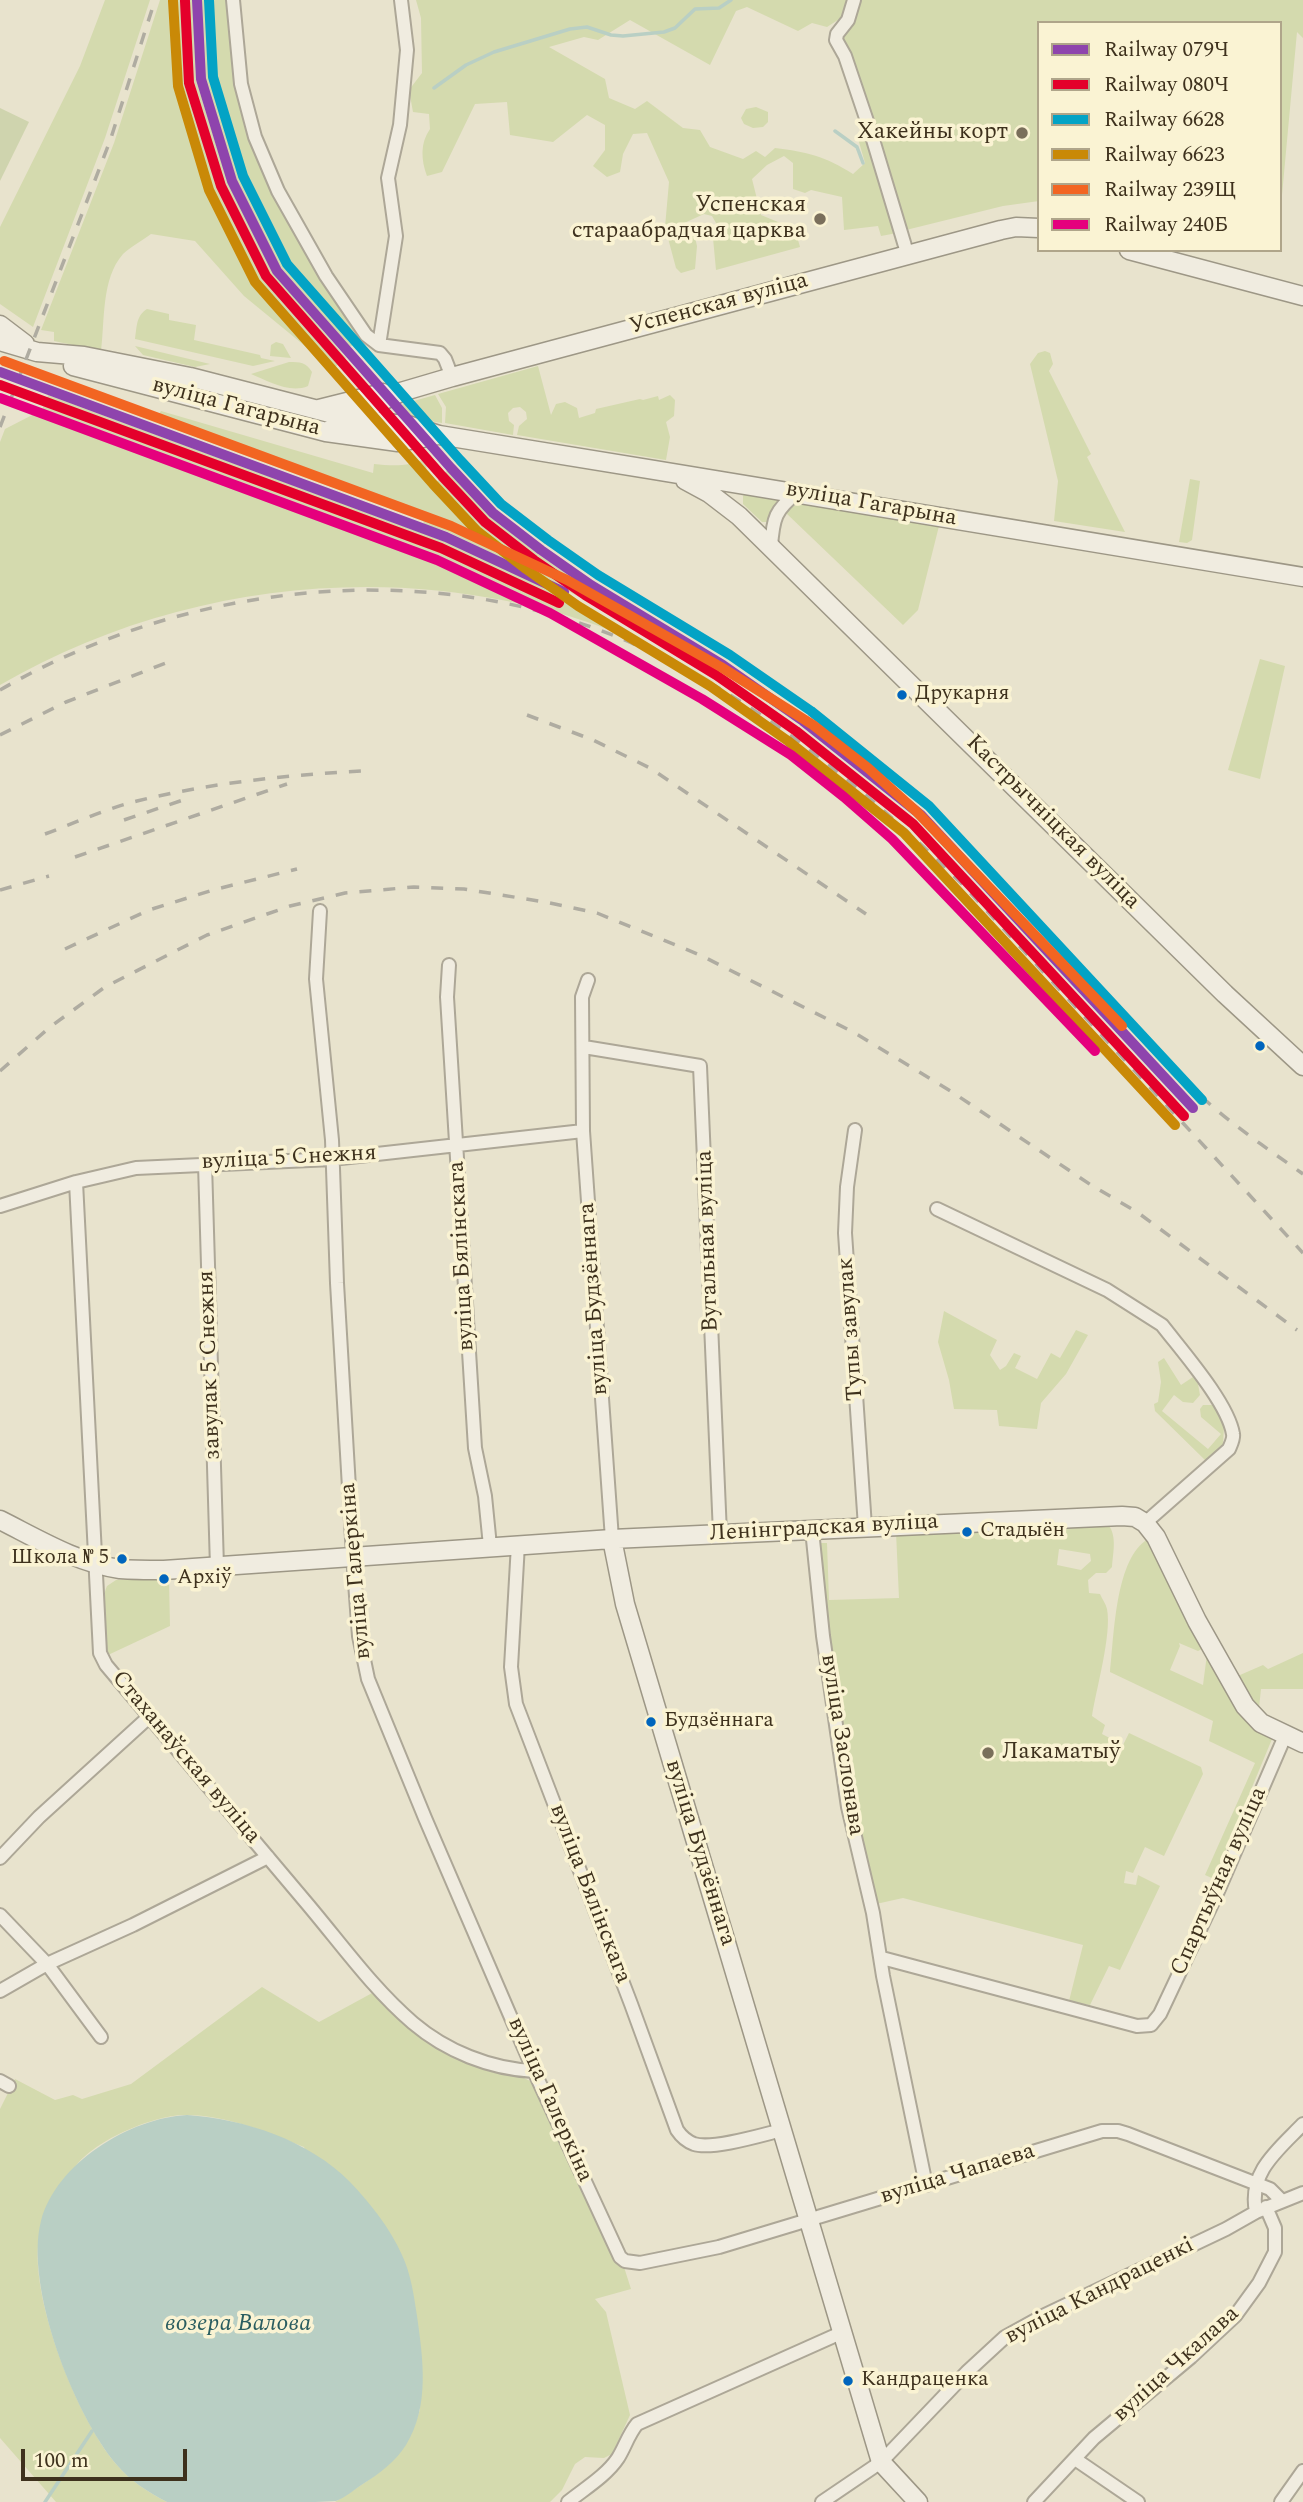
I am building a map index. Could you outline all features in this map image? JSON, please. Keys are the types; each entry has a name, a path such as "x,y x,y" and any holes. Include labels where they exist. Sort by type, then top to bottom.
{"street":[{"path":"233,0 241,84 256,137 278,191 326,276 366,335 379,345 440,353 452,377"},
{"path":"379,345 396,236 388,178 405,88 407,50 401,0"},
{"path":"854,0 848,20 837,34 836,40 845,56 863,107 908,256"},
{"name":"Успенская вуліца","path":"326,432 401,392 452,377 1001,230 1016,227 1037,228"},
{"path":"1137,252 1303,296"},
{"name":"вуліца Гагарына","path":"0,325 37,352 66,364 326,432 398,442 439,435"},
{"path":"0,341 37,352"},
{"name":"вуліца Гагарына","path":"37,352 84,356 215,384 349,418 411,426 439,435 1303,577"},
{"path":"208,401 205,390 208,385 215,384"},
{"name":"Успенская вуліца","path":"316,410 375,394 401,392"},
{"path":"376,404 375,414 381,422"},
{"name":"Кастрычніцкая вуліца","path":"673,474 709,493 739,516 1225,995 1303,1066"},
{"path":"771,547 777,511 798,492"},
{"name":"вуліца Галеркіна","path":"320,911 316,979 332,1159 353,1556 359,1636 368,1679 534,2071 616,2251 625,2261"},
{"name":"вуліца Бялінскага","path":"449,965 446,997 475,1448 485,1496 489,1546"},
{"name":"вуліца Будзённага","path":"588,980 582,997 583,1131 612,1539 625,1604 881,2462"},
{"name":"Вугальная вуліца","path":"584,1047 700,1066 720,1534"},
{"name":"Тупы завулак","path":"855,1130 847,1188 845,1233 865,1527"},
{"name":"вуліца 5 Снежня","path":"0,1206 76,1182 136,1168 332,1159 583,1131"},
{"name":"завулак 5 Снежня","path":"205,1164 217,1567"},
{"name":"Стаханаўская вуліца","path":"76,1182 96,1564 97,1638 106,1665 382,1992 414,2024 457,2052 496,2066 534,2071"},
{"path":"937,1209 1107,1290 1149,1315 1162,1325 1223,1408 1233,1431 1229,1449 1222,1458 1145,1523 1156,1537 1197,1620 1245,1706 1262,1723 1303,1743"},
{"name":"Ленінградская вуліца","path":"0,1520 96,1564 121,1569 153,1570 518,1544 865,1527 1122,1516 1135,1517 1145,1523"},
{"name":"вуліца Заслонава","path":"812,1530 823,1636 848,1807 873,1913 883,1976 926,2185"},
{"name":"вуліца Бялінскага","path":"518,1544 511,1667 516,1704 677,2130 693,2144 702,2145 738,2141 782,2130"},
{"path":"0,1858 39,1816 150,1716"},
{"name":"Спартыўная вуліца","path":"882,1958 1137,2026 1151,2025 1160,2014 1218,1891 1285,1736"},
{"path":"0,1991 47,1964 133,1925 268,1857"},
{"path":"0,1915 47,1964 102,2037"},
{"path":"1255,2183 1270,2159 1303,2124"},
{"name":"вуліца Чапаева","path":"625,2261 653,2261 719,2248 1102,2131 1118,2131 1255,2183 1270,2189 1281,2200"},
{"name":"вуліца Чкалава","path":"1034,2502 1094,2438 1157,2387 1235,2316 1259,2283 1275,2252 1275,2228 1254,2199 1255,2183"},
{"name":"вуліца Кандраценкі","path":"822,2502 881,2462 967,2372 1006,2337 1043,2316 1226,2229 1261,2209 1303,2193"},
{"path":"568,2502 619,2457 629,2432 637,2424 842,2332"},
{"path":"1075,2459 1138,2502"},
{"path":"881,2462 918,2502"},
{"path":"1281,2502 1303,2471"}],"green space":[{"path":"105,0 150,0 105,138 33,327 0,304 0,227 80,66"},
{"path":"160,0 193,0 196,80 228,183 275,275 346,358 333,369 244,296 195,241 151,234 123,254 111,275 105,301 101,351 54,341 54,332 41,330 114,143"},
{"path":"201,0 229,0 253,137 364,337 350,347 280,267 236,178 205,78"},
{"path":"416,0 1303,0 1303,38 1297,32 1282,195 1282,21 1037,21 1037,201 1003,206 906,230 841,40 844,16 827,27 812,23 798,31 747,7 736,11 710,65 630,20 598,40 584,37 549,47 605,79 609,98 635,109 647,101 683,128 700,130 710,147 743,159 756,151 765,157 775,148 824,159 853,174 865,163 857,135 870,142 897,233 881,236 878,226 844,230 842,197 793,189 793,163 784,156 767,165 752,179 761,215 795,229 800,247 716,270 713,238 716,223 712,216 704,214 682,224 694,233 697,246 695,269 681,273 676,268 665,227 669,182 647,133 633,134 623,154 620,172 607,177 593,166 605,150 605,125 587,115 553,142 510,135 507,102 475,104 442,172 427,176 422,152 430,129 429,114 413,112 409,90 422,73 421,18"},
{"path":"756,107 768,112 768,122 763,127 753,128 744,124 741,118 746,109"},
{"path":"0,108 29,122 0,181"},
{"path":"147,309 169,314 169,320 196,325 194,340 275,361 253,366 135,339 139,318"},
{"path":"276,342 283,344 291,358 270,356 271,345"},
{"path":"135,346 210,364 195,367 143,355"},
{"path":"1038,353 1050,353 1053,364 1049,371 1091,454 1087,457 1125,532 1054,521 1058,481 1030,364"},
{"path":"289,362 302,363 310,369 312,372 308,386 287,388 251,374"},
{"path":"538,366 551,415 556,404 565,402 577,408 579,418 595,413 596,409 658,396 659,400 670,395 675,400 674,416 666,422 670,437 666,460 517,435 519,426 527,419 526,412 520,407 513,408 508,413 509,421 514,425 513,435 445,423 446,407 438,394"},
{"path":"48,395 446,542 560,593 713,681 647,646 553,611 442,591 377,587 311,589 246,597 182,611 119,630 58,655 0,685 0,442 5,429 42,410"},
{"path":"435,395 442,408 442,423 402,417 399,414 399,408 403,404"},
{"path":"161,411 373,473 374,464 401,465 426,458 426,475 432,488 447,470 492,517 518,539 603,597 721,668 717,675 563,588 446,531 424,525 423,519 154,421"},
{"path":"1190,479 1200,481 1192,540 1187,543 1179,542"},
{"path":"745,493 780,498 768,522 762,522 743,504"},
{"path":"802,502 939,526 918,610 903,625 786,513"},
{"path":"1260,659 1285,666 1260,779 1228,770"},
{"path":"944,1311 997,1340 990,1355 1000,1370 1014,1353 1021,1356 1015,1368 1037,1379 1051,1353 1060,1358 1076,1330 1088,1335 1066,1374 1041,1403 1037,1429 999,1426 997,1410 954,1409 938,1342"},
{"path":"1164,1358 1181,1385 1193,1377 1198,1384 1200,1395 1193,1403 1183,1402 1174,1395 1162,1411 1208,1449 1221,1434 1201,1417 1200,1409 1203,1405 1214,1405 1224,1426 1223,1445 1206,1461 1155,1411 1154,1404 1158,1402 1161,1382 1158,1362"},
{"path":"1106,1522 1110,1527 1114,1543 1112,1567 1106,1573 1096,1573 1088,1580 1089,1593 1100,1594 1108,1620 1106,1647 1092,1716 1105,1725 1102,1734 1123,1745 1129,1733 1201,1767 1203,1774 1164,1856 1145,1847 1133,1873 1126,1871 1124,1883 1136,1885 1138,1875 1160,1886 1120,1970 1109,1966 1090,2005 1069,2001 1083,1945 903,1898 876,1904 842,1725 819,1543 827,1543 829,1600 899,1598 896,1532","holes":["1059,1549 1090,1554 1091,1561 1081,1570 1057,1565"]},
{"path":"1145,1541 1149,1541 1204,1648 1198,1651 1179,1643 1170,1670 1203,1685 1207,1654 1272,1739 1214,1879 1205,1875 1255,1763 1209,1741 1213,1721 1110,1672 1122,1583 1127,1566"},
{"path":"158,1578 159,1581 169,1580 170,1626 108,1655 103,1620 107,1586 116,1580"},
{"path":"1303,1653 1303,1689 1261,1689 1259,1708 1239,1680 1240,1675 1263,1665 1268,1669"},
{"path":"262,1987 319,2022 374,1992 410,2028 518,2075 530,2081 538,2090 614,2260 624,2267 631,2289 595,2299 606,2312 630,2415 612,2454 604,2458 585,2457 575,2464 562,2490 550,2502 335,2502 388,2465 406,2442 420,2409 304,2147 246,2125 201,2116 158,2119 124,2131 94,2149 71,2174 38,2246 38,2270 50,2329 73,2391 87,2419 121,2470 140,2486 167,2502 56,2502 0,2438 0,2109 15,2079 55,2100 73,2095 82,2099 131,2084"}],"water":[{"name":"возера Валова","path":"187,2115 253,2127 315,2154 334,2167 365,2198 392,2235 405,2262 413,2293 421,2349 423,2382 419,2414 406,2445 387,2467 336,2501 167,2502 140,2486 116,2464 100,2442 69,2382 46,2313 40,2279 38,2248 41,2221 49,2200 62,2180 98,2147 142,2125"}],"waterway":[{"path":"434,88 466,65 494,52 570,29 587,27 623,36 664,32 675,28 695,9 719,8 731,0"},
{"path":"835,131 857,147 863,163"},
{"path":"45,2502 92,2431"}],"railway":[{"path":"0,427 110,141 155,0"},
{"path":"0,690 73,653 151,624 231,604 313,592 396,591 478,598 558,616 636,645 682,667 769,720 850,782 927,850 963,885 1303,1253"},
{"path":"0,735 66,702 176,659"},
{"path":"527,715 593,740 650,768 866,914"},
{"path":"45,834 113,808 192,789 362,771"},
{"path":"75,857 287,784"},
{"path":"124,820 183,800"},
{"path":"65,949 149,910 213,890 297,869"},
{"path":"0,890 49,876"},
{"path":"0,1071 50,1027 105,987 207,935 290,906 345,893 414,887 464,889 545,902 597,913 700,955 855,1033 952,1092 1091,1185 1137,1212 1297,1330"},
{"path":"1069,958 1138,1034 1193,1089 1234,1124 1303,1174"}],"rail line":[{"name":"079Ч","path":"197,0 201,79 232,181 277,271 451,468 493,513 541,550 591,585 723,665 803,721 921,815 1193,1108"},
{"name":"6628","path":"209,0 213,77 243,176 287,264 460,460 501,504 548,540 598,575 730,655 811,711 929,806 1202,1100"},
{"name":"6623","path":"173,1 178,86 209,190 255,282 433,484 477,531 526,569 578,606 710,686 788,741 904,833 1175,1125"},
{"name":"080Ч","path":"185,1 189,83 221,186 266,276 442,476 485,522 534,560 585,595 716,675 796,731 913,824 1184,1116"},
{"name":"239Щ","path":"4,361 451,526 567,580 721,667 813,725 868,768 917,812 1122,1026"},
{"name":"079Ч","path":"0,372 446,537 564,592"},
{"name":"080Ч","path":"0,385 441,548 559,603"},
{"name":"240Б","path":"0,398 437,560 550,613 702,699 791,755 892,839 1095,1051"}],"place":[{"name":"Хакейны корт","path":"1022,133"},
{"name":"Успенская стараабрадчая царква","path":"820,219"},
{"name":"Друкарня","path":"902,695"},
{"name":"Стадыён","path":"967,1532"},
{"name":"Школа № 5","path":"122,1559"},
{"name":"Архіў","path":"164,1579"},
{"name":"Будзённага","path":"651,1722"},
{"name":"Лакаматыў","path":"988,1753"},
{"name":"Кандраценка","path":"848,2381"}]}
